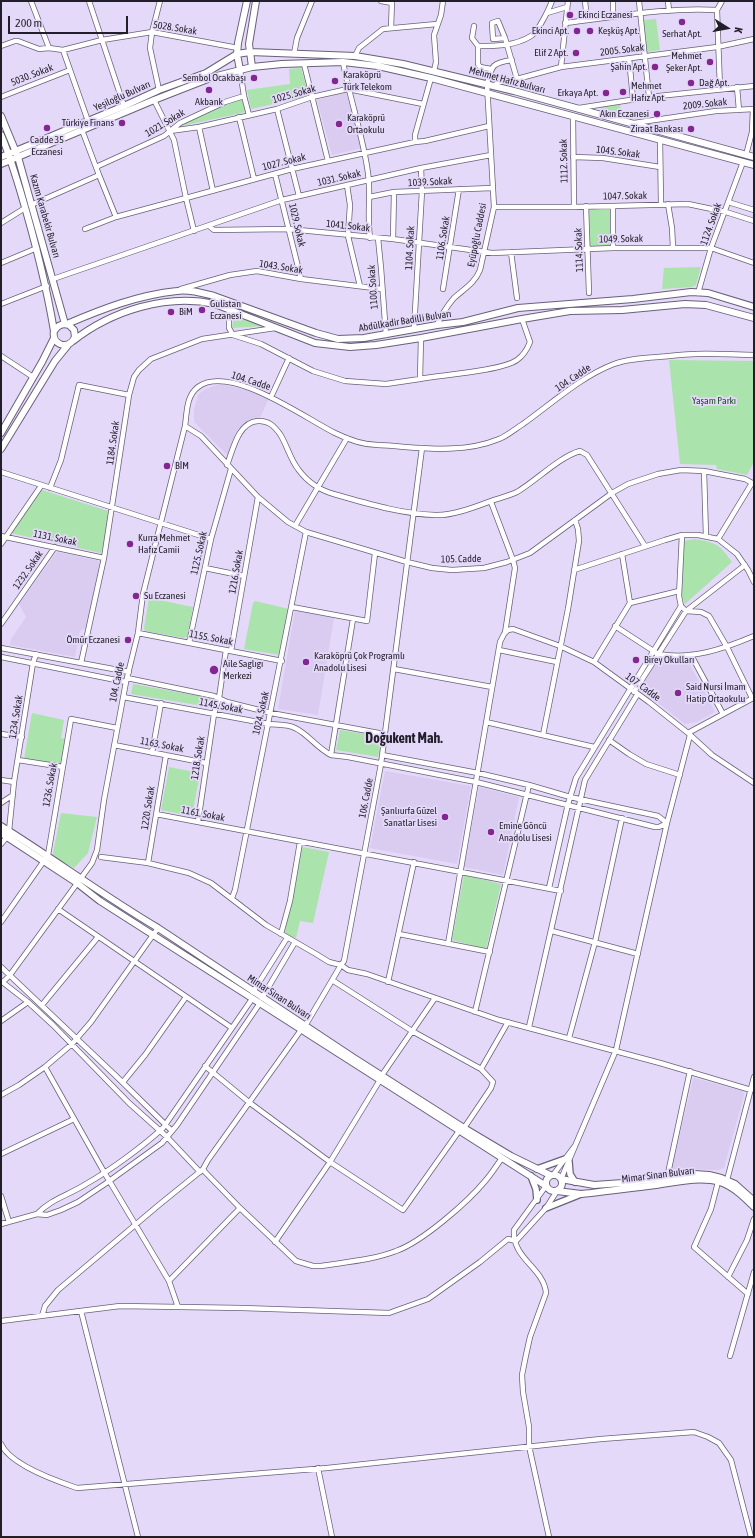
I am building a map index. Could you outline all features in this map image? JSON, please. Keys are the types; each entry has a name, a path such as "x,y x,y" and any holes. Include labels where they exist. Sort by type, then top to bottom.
{"main road":[{"path":"240,70 238,51 247,1"},
{"path":"252,67 249,44 256,1"},
{"name":"Yeşiloğlu Bulvarı","path":"1,157 12,155 159,90 206,73 238,51 250,52"},
{"name":"Mehmet Hafız Bulvarı","path":"250,52 354,56 388,61 490,85 576,109 634,123 754,157"},
{"name":"Mehmet Hafız Bulvarı","path":"252,67 343,62 378,66 489,92 754,165"},
{"name":"Yeşiloğlu Bulvarı","path":"18,158 154,100 213,77 252,67"},
{"name":"Kazım Karabekir Bulvarı","path":"1,116 66,324"},
{"name":"Kazım Karabekir Bulvarı","path":"1,135 12,155 18,158 46,286 54,334"},
{"name":"Yeşiloğlu Bulvarı","path":"1,164 12,155"},
{"name":"Abdülkadir Badilli Bulvarı","path":"66,324 137,298 177,290 199,292 214,296 316,333 338,339 364,338 436,325 463,322 518,308 634,299 677,293 708,293 729,298 754,307"},
{"name":"Abdülkadir Badilli Bulvarı","path":"73,341 108,318 156,303 185,300 199,300 229,309 315,343 350,347 376,345 421,338 570,311 622,310 685,304 706,305 754,318"},
{"path":"1,433 33,377 58,326 66,324 74,330 75,337 73,341 55,361 1,448"},
{"path":"54,334 55,341 61,345 68,345"},
{"name":"Mimar Sinan Bulvarı","path":"1,826 8,834 100,901 252,998 261,1001 462,1130 546,1186"},
{"name":"Mimar Sinan Bulvarı","path":"1,834 8,834 48,855 132,913 158,928 253,992 261,1001"},
{"name":"Mimar Sinan Bulvarı","path":"462,1130 511,1156 552,1175"},
{"name":"Mimar Sinan Bulvarı","path":"561,1180 594,1185 694,1174 709,1175 735,1184 754,1201"},
{"path":"552,1175 558,1176 561,1180 561,1186 557,1191 550,1191 546,1186 546,1179 552,1175"},
{"name":"Mimar Sinan Bulvarı","path":"557,1191 582,1194 686,1181 718,1182 734,1189 744,1196 754,1207"}],"street":[{"path":"31,1 49,48"},
{"path":"89,1 124,106"},
{"path":"159,90 150,48 152,32 160,1"},
{"path":"294,54 297,38 312,1"},
{"path":"381,1 392,2 391,28"},
{"path":"434,71 436,62 434,35 443,1"},
{"path":"478,46 507,44 532,36 552,1"},
{"path":"561,67 568,1"},
{"path":"585,1 587,20"},
{"path":"613,1 613,16"},
{"path":"639,1 649,97"},
{"path":"668,1 669,11"},
{"path":"720,88 717,47 717,10 722,1"},
{"path":"547,12 567,7"},
{"path":"566,23 640,13 699,9 717,10"},
{"path":"354,56 359,48 383,29 437,24"},
{"path":"474,26 472,38 478,46 478,64 480,67 491,69"},
{"name":"5028. Sokak","path":"1,46 18,41 39,50 49,48 63,50 102,40 152,32 238,51"},
{"path":"505,38 517,79"},
{"name":"2005. Sokak","path":"490,85 561,67 717,47 754,39"},
{"path":"63,50 88,121"},
{"path":"629,58 634,99"},
{"path":"490,85 491,69 498,62 512,60"},
{"path":"343,62 348,89 365,153 369,196 368,220 370,238"},
{"path":"304,64 328,161"},
{"name":"5030. Sokak","path":"1,97 70,70"},
{"path":"240,70 249,115"},
{"path":"415,142 415,135 431,78"},
{"name":"Eyüpoğlu Caddesi","path":"436,325 453,300 476,279 485,252 494,207 489,126 490,85"},
{"path":"576,109 649,97 720,88 754,86"},
{"path":"737,87 739,110"},
{"name":"1025. Sokak","path":"170,131 199,127 277,109 312,97 348,89 423,104"},
{"name":"1021. Sokak","path":"96,167 164,136 180,123 225,102 244,96"},
{"path":"154,100 174,140 194,231"},
{"path":"277,109 299,196"},
{"path":"746,155 752,132 753,109"},
{"name":"2009. Sokak","path":"634,123 716,111 753,109"},
{"name":"1112. Sokak","path":"573,116 574,207"},
{"path":"239,117 254,179"},
{"name":"1027. Sokak","path":"85,229 116,217 292,169 489,126"},
{"path":"199,127 213,191"},
{"path":"82,130 116,217"},
{"path":"660,139 661,204"},
{"name":"1031. Sokak","path":"53,279 282,200 421,168 491,155"},
{"name":"1045. Sokak","path":"573,157 603,158 660,167"},
{"name":"1124. Sokak","path":"698,293 712,248 743,162"},
{"name":"1104. Sokak","path":"414,330 422,191 421,168"},
{"name":"1029. Sokak","path":"275,174 301,280"},
{"path":"1,223 28,206 99,175"},
{"path":"347,185 350,205 348,236 360,286"},
{"name":"1039. Sokak","path":"369,196 394,192 492,188"},
{"name":"1106. Sokak","path":"443,289 459,189"},
{"path":"394,192 394,239"},
{"path":"728,202 754,210"},
{"path":"668,204 672,228 673,248"},
{"name":"1047. Sokak","path":"494,207 574,207 688,204 726,212 754,222"},
{"name":"1114. Sokak","path":"586,206 589,293"},
{"path":"613,206 613,248"},
{"name":"1041. Sokak","path":"208,226 214,230 288,229 348,236 394,239 485,252"},
{"name":"1100. Sokak","path":"378,238 382,268 382,289 386,335"},
{"path":"1,263 37,248"},
{"name":"1049. Sokak","path":"485,252 587,248 712,248 754,263"},
{"path":"511,252 517,298"},
{"name":"1043. Sokak","path":"177,290 230,275 257,271 301,280 382,289"},
{"path":"1,304 46,286"},
{"path":"229,309 229,328 234,335 261,344 313,371 345,381 386,384 499,367 517,360 525,353 530,342 522,319"},
{"name":"1184. Sokak","path":"81,663 104,558 129,395 134,377 151,359 202,339 275,328"},
{"path":"420,378 421,338"},
{"name":"104. Cadde","path":"2,982 10,975 92,863 97,850 104,800 126,680 138,633 143,594 185,426 188,404 191,395 198,387 209,382 224,381 271,397 335,433 372,445 447,449 466,448 501,439 591,375 615,364 637,359 696,354 754,355"},
{"path":"1,356 33,377"},
{"path":"271,397 289,358"},
{"path":"50,488 61,460 79,385 129,395"},
{"name":"1125. Sokak","path":"189,643 211,539 229,467 237,439 244,427 253,421 264,420 273,425 281,435 297,469 311,484 317,487"},
{"name":"105. Cadde","path":"185,426 201,436 258,496 288,522 306,532 432,568 452,570 484,568 513,560 530,553 612,493 628,484 658,474 681,470 704,471 745,479 753,483"},
{"path":"295,526 347,438"},
{"name":"106. Cadde","path":"42,1316 44,1306 58,1290 160,1204 202,1171 208,1160 303,1028 340,965 344,961 358,893 364,852 381,764 422,448"},
{"path":"317,487 327,493 391,509 436,515 470,509 516,492 559,462 580,451 587,455 645,546"},
{"path":"704,471 706,536"},
{"path":"1,472 211,539"},
{"path":"718,539 753,483"},
{"path":"1,544 4,536 41,486"},
{"name":"1216. Sokak","path":"219,698 244,576 258,496"},
{"path":"448,944 500,642 506,632 515,568 491,502"},
{"path":"544,735 568,609 579,541 578,528 575,520"},
{"name":"1024. Sokak","path":"232,898 247,832 256,778 282,661 306,532"},
{"path":"561,1180 567,1161 580,1139 616,1050 689,734 753,698 727,647 709,616 701,612 686,611 681,606 679,591 682,535"},
{"path":"574,570 682,535 698,535 718,539 737,554 754,582"},
{"name":"1131. Sokak","path":"4,536 104,558"},
{"name":"1232. Sokak","path":"1,624 55,547"},
{"path":"292,607 367,621 376,553"},
{"path":"594,662 630,603 622,554"},
{"path":"549,888 568,804 576,778 594,747 634,692 686,611 745,566"},
{"path":"205,568 244,576"},
{"path":"630,603 679,591"},
{"path":"529,1027 552,931 585,780 609,740 653,651 681,606"},
{"path":"353,619 331,755 476,782 655,827 668,823"},
{"path":"615,626 658,654 691,656 727,647 754,636"},
{"name":"107. Cadde","path":"506,632 513,629 521,631 560,646 594,662 649,702 689,734 712,755 754,783"},
{"name":"1155. Sokak","path":"138,633 282,661"},
{"path":"1,648 129,672"},
{"path":"499,650 557,662"},
{"name":"1234. Sokak","path":"8,834 14,782 33,663 36,654"},
{"path":"691,656 723,714"},
{"path":"1,657 214,696 227,702 271,712 384,734"},
{"path":"394,669 492,687"},
{"name":"1145. Sokak","path":"123,697 269,724 292,726 331,755"},
{"name":"1218. Sokak","path":"198,822 214,714 219,698"},
{"path":"152,752 161,703"},
{"name":"1236. Sokak","path":"48,855 71,719 117,728"},
{"path":"486,722 594,747"},
{"path":"1,734 22,737"},
{"path":"609,740 646,764 680,775"},
{"name":"1163. Sokak","path":"114,745 206,763"},
{"name":"1220. Sokak","path":"148,863 166,755"},
{"path":"382,755 478,773 529,785 570,797 658,816 668,823"},
{"path":"18,760 63,767"},
{"path":"1,780 14,782"},
{"path":"475,1012 529,785"},
{"path":"1,803 13,795"},
{"name":"1161. Sokak","path":"156,814 300,842 364,852 561,891"},
{"path":"569,1038 595,942 622,818"},
{"path":"1,844 8,834"},
{"path":"281,934 290,901 300,842"},
{"path":"97,850 101,857"},
{"path":"1,922 48,855"},
{"path":"92,863 101,857 148,863 189,873 211,883 266,925 287,938 329,962 340,965 348,970 367,974 508,1022 616,1050 751,1090"},
{"path":"388,982 414,862"},
{"path":"58,909 232,1028"},
{"path":"1,1095 46,1067 72,1044 91,1022 158,928"},
{"path":"552,931 638,954"},
{"path":"399,934 490,952"},
{"path":"42,1006 98,937"},
{"path":"253,992 287,938"},
{"path":"1,1224 37,1214 47,1215 78,1202 162,1143 213,1073 261,1001 295,942"},
{"path":"1,967 77,1038 172,1131"},
{"path":"205,1066 250,1103 330,1162 403,1210 462,1130 491,1088 493,1082 481,1069 412,1031 332,980"},
{"path":"2,982 28,1002 72,1044 129,1103 202,1171 205,1172 240,1208 296,1261 313,1266 322,1266 382,1256 398,1251 417,1241 467,1200 485,1181 502,1158"},
{"path":"122,1082 145,1055 186,997"},
{"path":"37,1214 45,1205 86,1184 104,1172 166,1125 252,998"},
{"path":"275,1242 330,1162 381,1078 435,998"},
{"path":"1,1021 28,1002"},
{"path":"481,1069 508,1022"},
{"path":"46,1067 109,1181 169,1281 178,1307"},
{"path":"668,1178 690,1071"},
{"path":"727,1180 754,1078"},
{"path":"1,1154 74,1119"},
{"path":"537,1169 567,1161"},
{"path":"552,1175 567,1161"},
{"path":"567,1161 570,1174 575,1182"},
{"path":"531,1176 536,1189 537,1200"},
{"path":"718,1182 710,1209 694,1247 748,1294"},
{"path":"546,1186 514,1230 514,1236 519,1252 538,1274 545,1286 546,1294 530,1337 522,1374 523,1392 530,1437 529,1446 549,1537"},
{"path":"516,1241 546,1208 557,1191"},
{"path":"546,1208 582,1194"},
{"path":"1,1196 9,1222"},
{"path":"169,1281 240,1208"},
{"path":"728,1277 747,1240 754,1219"},
{"path":"1,1321 120,1306 389,1313 428,1299 480,1262 508,1239 516,1241"},
{"path":"730,1356 754,1272"},
{"path":"80,1311 138,1537"},
{"path":"1,1444 4,1450 24,1466 77,1488 318,1468 513,1449 529,1446 694,1432 719,1443 731,1460 751,1537"},
{"path":"318,1468 332,1537"}],"shaded area":[{"name":"Karaköprü Ortaokulu","path":"346,92 362,148 332,155 317,100"},
{"path":"219,384 239,388 269,398 260,418 250,419 239,429 229,454 227,455 194,422 194,410 198,395 204,390"},
{"path":"58,552 100,561 87,627 80,631 75,657 10,645 11,639 26,617 19,604"},
{"name":"Karaköprü Çok Programlı Anadolu Lisesi","path":"295,610 334,618 318,715 278,709"},
{"name":"Said Nursi İmam Hatip Ortaokulu","path":"687,659 715,712 697,722 685,724 657,702 649,691 641,691 639,688 654,660"},
{"path":"385,771 471,786 457,864 370,848"},
{"name":"Emine Göncü Anadolu Lisesi","path":"479,787 519,797 503,875 464,867"},
{"path":"694,1078 743,1091 744,1095 724,1168 718,1170 685,1169 674,1171 672,1168"}],"green space":[{"path":"656,19 660,50 646,52 642,20"},
{"path":"301,68 309,96 251,109 247,90 290,84 289,69"},
{"path":"242,99 246,112 182,126 182,124"},
{"path":"620,104 621,114 598,107"},
{"path":"589,210 610,210 611,246 590,247"},
{"path":"701,267 696,285 692,287 662,289 664,268"},
{"path":"234,316 264,326 232,328"},
{"name":"Yaşam Parkı","path":"669,360 754,361 754,462 747,475 717,469 716,465 680,464"},
{"path":"42,490 108,511 105,538 101,553 11,533"},
{"path":"695,539 717,545 724,551 732,562 685,604 682,596 684,541"},
{"path":"149,598 193,607 188,636 184,638 145,631 144,628"},
{"path":"255,601 289,609 280,655 244,649 253,603"},
{"path":"133,684 210,698 212,701 209,707 131,694"},
{"path":"32,713 64,720 61,738 66,739 61,765 24,759"},
{"path":"340,730 382,737 378,757 336,750"},
{"path":"169,767 200,773 192,816 161,810"},
{"path":"61,813 97,817 88,853 74,868 55,858 53,853"},
{"path":"302,847 329,852 313,923 300,921 296,938 286,935 285,931"},
{"path":"464,875 501,884 486,949 452,940"}],"place":[{"name":"Ekinci Eczanesi","path":"570,15"},
{"name":"Serhat Apt.","path":"682,22"},
{"name":"Ekinci Apt.","path":"577,31"},
{"name":"Keşküş Apt.","path":"590,31"},
{"name":"Elif 2 Apt.","path":"576,53"},
{"name":"Mehmet Şeker Apt.","path":"710,62"},
{"name":"Şahin Apt.","path":"655,67"},
{"name":"Sembol Ocakbaşı","path":"254,78"},
{"name":"Karaköprü Türk Telekom","path":"335,81"},
{"name":"Dağ Apt.","path":"691,83"},
{"name":"Akbank","path":"209,90"},
{"name":"Mehmet Hafız Apt.","path":"623,92"},
{"name":"Erkaya Apt.","path":"606,93"},
{"name":"Akın Eczanesi","path":"657,114"},
{"name":"Türkiye Finans","path":"122,123"},
{"name":"Karaköprü Ortaokulu","path":"339,124"},
{"name":"Cadde 35 Eczanesi","path":"47,128"},
{"name":"Ziraat Bankası","path":"691,129"},
{"name":"Gulistan Eczanesi","path":"202,310"},
{"name":"BiM","path":"171,312"},
{"name":"BİM","path":"167,466"},
{"name":"Kurra Mehmet Hafız Camii","path":"130,544"},
{"name":"Su Eczanesi","path":"136,596"},
{"name":"Ömür Eczanesi","path":"128,640"},
{"name":"Birey Okulları","path":"636,660"},
{"name":"Karaköprü Çok Programlı Anadolu Lisesi","path":"306,662"},
{"name":"Aile Saglıgı Merkezi","path":"214,670"},
{"name":"Said Nursi İmam Hatip Ortaokulu","path":"678,693"},
{"name":"Şanlıurfa Güzel Sanatlar Lisesi","path":"445,817"},
{"name":"Emine Göncü Anadolu Lisesi","path":"491,832"}],"district":[{"name":"Doğukent Mah.","path":"404,739"}]}
